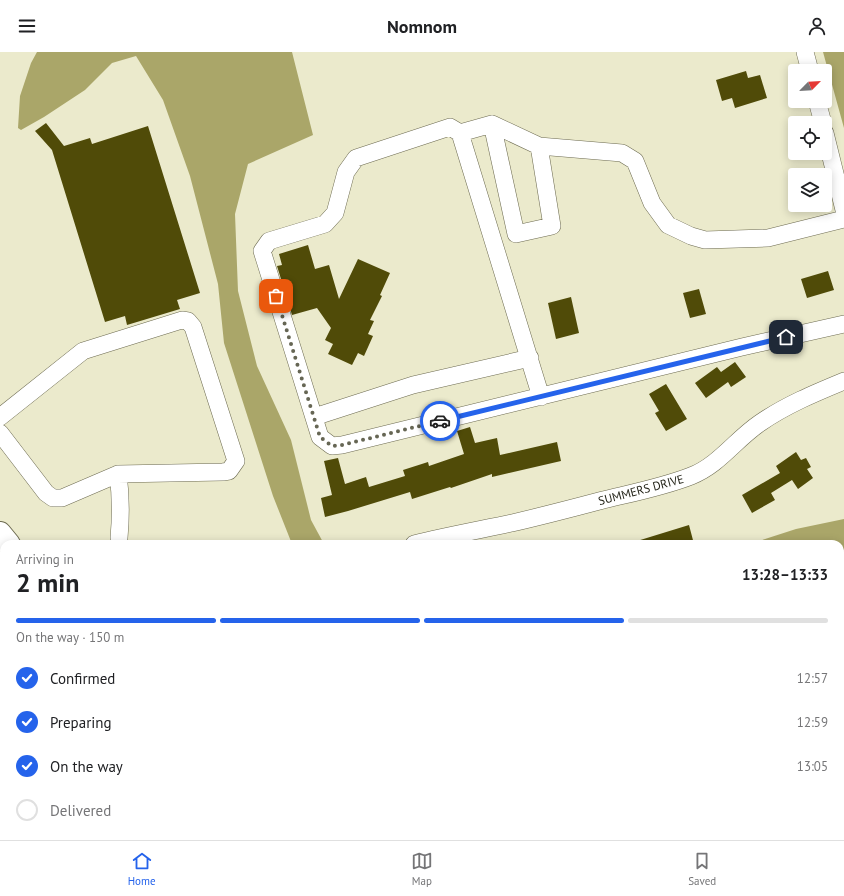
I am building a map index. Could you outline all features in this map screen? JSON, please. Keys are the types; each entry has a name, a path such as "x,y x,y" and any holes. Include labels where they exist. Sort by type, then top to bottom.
{"street":[{"path":"805,52 808,64"},
{"path":"492,124 516,234 552,226 539,146"},
{"path":"460,133 492,124 539,146 622,153 635,161 652,203 668,225 691,236 705,240 768,238 844,219"},
{"path":"541,396 460,133 450,127 356,158 346,172 335,213 325,224 269,241 262,251 320,437 332,446 342,445 742,347 844,324"},
{"path":"832,160 844,210"},
{"path":"0,417 83,351 182,320 188,321 193,327 236,461 229,471 223,472 118,474 62,498 53,498 46,493 0,433"},
{"path":"314,417 413,385 530,358"},
{"name":"SUMMERS DRIVE","path":"431,540 510,523 668,484 691,476 707,468 716,461 759,423 806,397 844,381"},
{"path":"118,474 121,494 119,538"}],"shaded area":[{"path":"37,52 292,52 313,135 248,164 235,214 238,291 257,366 291,440 311,520 322,540 290,540 273,496 224,343 218,284 190,176 163,100 136,56 112,63 85,90 21,130 18,128 20,96 31,63"},
{"path":"823,52 844,52 844,128 832,85 832,64 826,64"},
{"path":"844,519 844,540 762,540 796,529"}],"building":[{"path":"746,71 748,78 760,75 767,98 735,108 732,98 722,101 716,80"},
{"path":"46,123 64,146 90,138 92,144 148,126 200,293 177,300 180,309 127,325 125,316 105,322 52,150 35,131"},
{"path":"308,245 315,269 329,265 339,299 358,259 390,273 380,295 382,296 370,320 374,321 368,334 373,336 364,356 358,353 352,365 328,354 333,344 325,340 331,328 317,308 292,315 277,266 282,265 279,254"},
{"path":"828,271 834,290 807,298 801,279"},
{"path":"699,289 706,314 690,318 683,293"},
{"path":"571,297 579,333 556,339 548,303"},
{"path":"735,362 746,377 731,387 728,382 706,398 695,383 717,367 721,372"},
{"path":"666,384 687,419 666,431 655,413 659,411 649,394"},
{"path":"470,427 475,443 497,438 500,455 557,442 561,461 492,477 492,474 412,499 410,492 325,517 321,498 332,495 324,461 338,458 345,484 366,477 369,487 405,476 403,470 428,462 429,466 464,454 457,431"},
{"path":"796,452 801,460 806,458 811,467 807,469 813,478 798,489 792,480 771,493 775,500 752,513 742,495 780,473 776,466"},
{"path":"689,525 693,540 640,540"}],"way so far":[{"path":"276,296 320,437 332,446 342,445 440,421"}],"route":[{"path":"440,421 786,337"}]}
